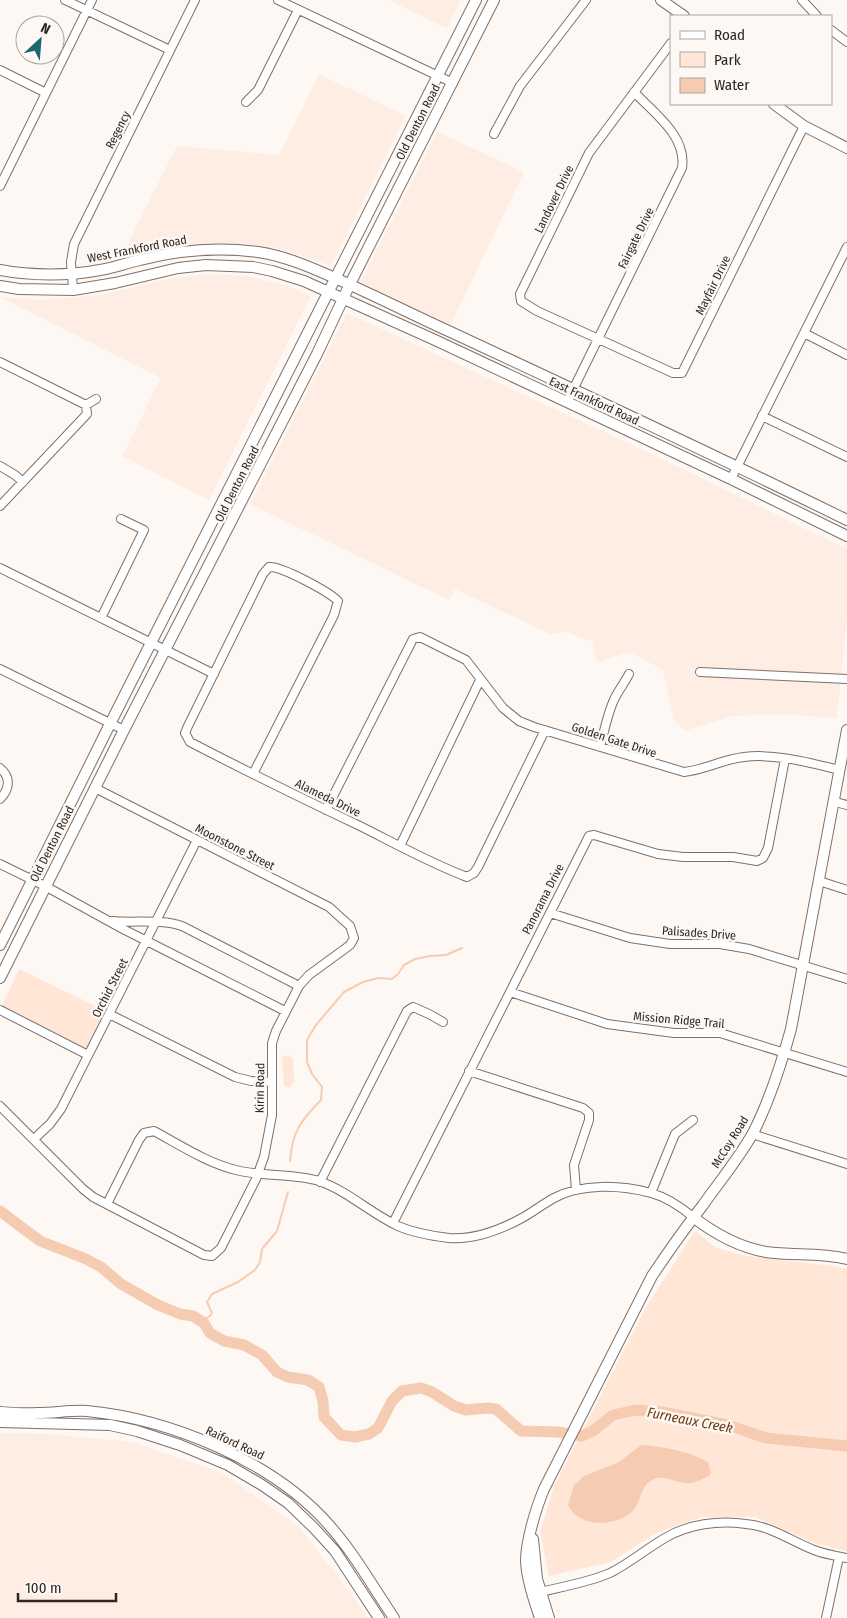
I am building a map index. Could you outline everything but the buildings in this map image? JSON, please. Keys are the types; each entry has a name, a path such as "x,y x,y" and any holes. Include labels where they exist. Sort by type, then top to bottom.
{"main road":[{"name":"Old Denton Road","path":"0,945 476,0"},
{"name":"Old Denton Road","path":"0,978 494,0"},
{"path":"661,0 683,15"},
{"path":"775,105 804,126 847,148"},
{"path":"397,156 411,163"},
{"name":"West Frankford Road","path":"0,270 45,274 73,273 100,270 142,259 178,253 224,250 258,252 286,259 317,269 335,278"},
{"path":"0,286 19,289 73,290 115,283 178,268 225,265 253,267 272,271 304,281 329,292"},
{"name":"East Frankford Road","path":"335,278 738,466 847,520"},
{"name":"East Frankford Road","path":"329,292 731,479 847,536"},
{"path":"435,340 442,328"},
{"path":"250,448 265,456"},
{"name":"McCoy Road","path":"540,1618 532,1528 539,1502 555,1466 652,1276 752,1134 771,1092 791,1030 847,730"},
{"path":"693,1217 727,1240 766,1252 847,1259"},
{"name":"Raiford Road","path":"0,1412 85,1411 115,1414 185,1434 269,1473 300,1496 329,1525 357,1562 394,1618"},
{"name":"Raiford Road","path":"0,1422 110,1425 137,1431 180,1445 228,1465 288,1503 314,1528 335,1551 379,1618"},
{"name":"McCoy Road","path":"537,1593 549,1618"}],"street":[{"path":"65,0 170,50"},
{"path":"0,186 92,0"},
{"name":"Regency","path":"73,290 71,262 74,244 195,0"},
{"path":"278,0 452,83"},
{"path":"494,134 520,86 586,0"},
{"path":"802,0 816,15"},
{"path":"246,102 258,90 298,10"},
{"path":"832,31 847,42"},
{"name":"Landover Drive","path":"598,339 521,302 520,294 589,153 670,44"},
{"path":"0,70 46,93"},
{"name":"Fairgate Drive","path":"567,402 679,176 683,162 676,136 634,92"},
{"name":"Mayfair Drive","path":"598,339 673,373 682,373 804,126"},
{"path":"731,479 846,249"},
{"path":"804,333 847,354"},
{"path":"0,362 86,405"},
{"path":"86,405 96,399"},
{"path":"0,506 87,414 86,405"},
{"path":"762,416 847,457"},
{"path":"0,466 23,482"},
{"path":"101,618 144,530 121,519"},
{"path":"0,568 214,674 263,574 269,567 276,566 333,596 338,601 337,608 253,774"},
{"name":"Golden Gate Drive","path":"326,810 413,639 420,636 459,656 471,665 480,680 509,714 519,721 545,730 684,772 697,771 742,757 758,756 840,770"},
{"path":"0,669 124,730"},
{"path":"700,672 847,679"},
{"name":"Alameda Drive","path":"214,674 185,733 190,742 444,868 467,877 474,873 478,867 545,730"},
{"path":"600,747 607,718 614,700 624,686 629,674"},
{"path":"400,846 480,680"},
{"name":"Panorama Drive","path":"393,1224 584,842 589,836 594,834 658,854 682,857 733,857 757,860 763,858 768,848 784,759"},
{"path":"0,768 7,774 8,781 7,789 0,799"},
{"name":"Moonstone Street","path":"95,788 329,907 350,926 354,938"},
{"path":"835,802 847,806"},
{"name":"Orchid Street","path":"34,1139 50,1124 61,1109 196,840"},
{"path":"0,864 285,1011"},
{"path":"819,881 847,890"},
{"name":"Palisades Drive","path":"550,913 630,938 670,944 736,946 762,952 847,979"},
{"path":"110,921 156,922 182,926 299,986"},
{"name":"Kirin Road","path":"107,1204 204,1255 212,1256 221,1248 259,1173 268,1141 272,1115 272,1043 276,1030 299,986 309,975 350,945 354,938"},
{"name":"Mission Ridge Trail","path":"510,992 607,1024 674,1033 720,1033 847,1072"},
{"path":"320,1182 407,1011 413,1007 443,1022"},
{"path":"0,1010 88,1055"},
{"path":"109,1014 234,1077 250,1081 272,1082"},
{"path":"469,1071 583,1108 589,1113 589,1120 574,1165 576,1190"},
{"path":"0,1106 83,1189 107,1204 144,1132 154,1131 216,1164 236,1170 308,1178 320,1182 339,1190 393,1224 412,1232 428,1235 452,1238 501,1229 524,1218 556,1197 576,1190 609,1187 651,1193 671,1202 693,1217"},
{"path":"651,1193 676,1134 693,1120"},
{"path":"752,1134 847,1164"},
{"path":"537,1593 608,1573 678,1532 706,1524 747,1524 778,1532 818,1552 843,1557 826,1618"}],"shaded area":[{"path":"388,0 461,0 447,28"},
{"path":"319,74 406,116 331,266 282,249 231,244 171,247 119,261 177,146 279,155"},
{"path":"437,132 524,172 450,326 360,283"},
{"path":"212,274 248,276 289,286 311,296 209,500 122,456 161,378 0,297 40,300 101,295 173,278"},
{"path":"347,313 637,447 847,549 847,617 837,718 780,714 731,716 685,731 674,720 663,670 630,652 599,662 595,656 593,642 567,632 550,634 455,589 449,600 250,504"},
{"path":"0,1433 47,1434 133,1442 222,1473 299,1527 353,1596 367,1618 0,1618"}],"green space":[{"path":"19,969 106,1011 88,1047 83,1047 2,1006"},
{"path":"287,1055 293,1059 294,1075 293,1082 288,1088 284,1085 282,1058"},
{"path":"695,1231 716,1248 747,1256 847,1269 847,1551 817,1544 755,1517 702,1517 654,1534 611,1562 549,1576 540,1533 554,1486 646,1307"}],"water":[{"path":"641,1445 676,1450 701,1458 708,1462 711,1474 701,1480 690,1483 666,1478 652,1480 645,1486 632,1512 616,1520 597,1523 580,1518 573,1513 568,1505 574,1485 584,1476 619,1462"}],"waterway":[{"path":"290,1161 295,1134 303,1120 321,1100 322,1087 312,1074 307,1062 307,1040 316,1025 344,992 363,982 378,978 392,979 404,965 415,959 446,955 462,948"},
{"path":"201,1321 212,1313 207,1302 212,1294 238,1282 255,1270 260,1262 262,1249 277,1231 288,1192"},
{"name":"Furneaux Creek","path":"0,1211 40,1241 86,1259 101,1267 121,1284 158,1305 180,1314 193,1316 204,1323 210,1333 224,1341 244,1345 262,1355 277,1372 288,1377 308,1380 319,1387 323,1401 324,1417 341,1435 355,1437 369,1434 378,1428 392,1401 402,1391 421,1388 432,1392 454,1406 466,1410 496,1409 521,1431 558,1432 582,1436 593,1431 613,1415 636,1410 662,1412 728,1425 766,1438 847,1446"}]}
